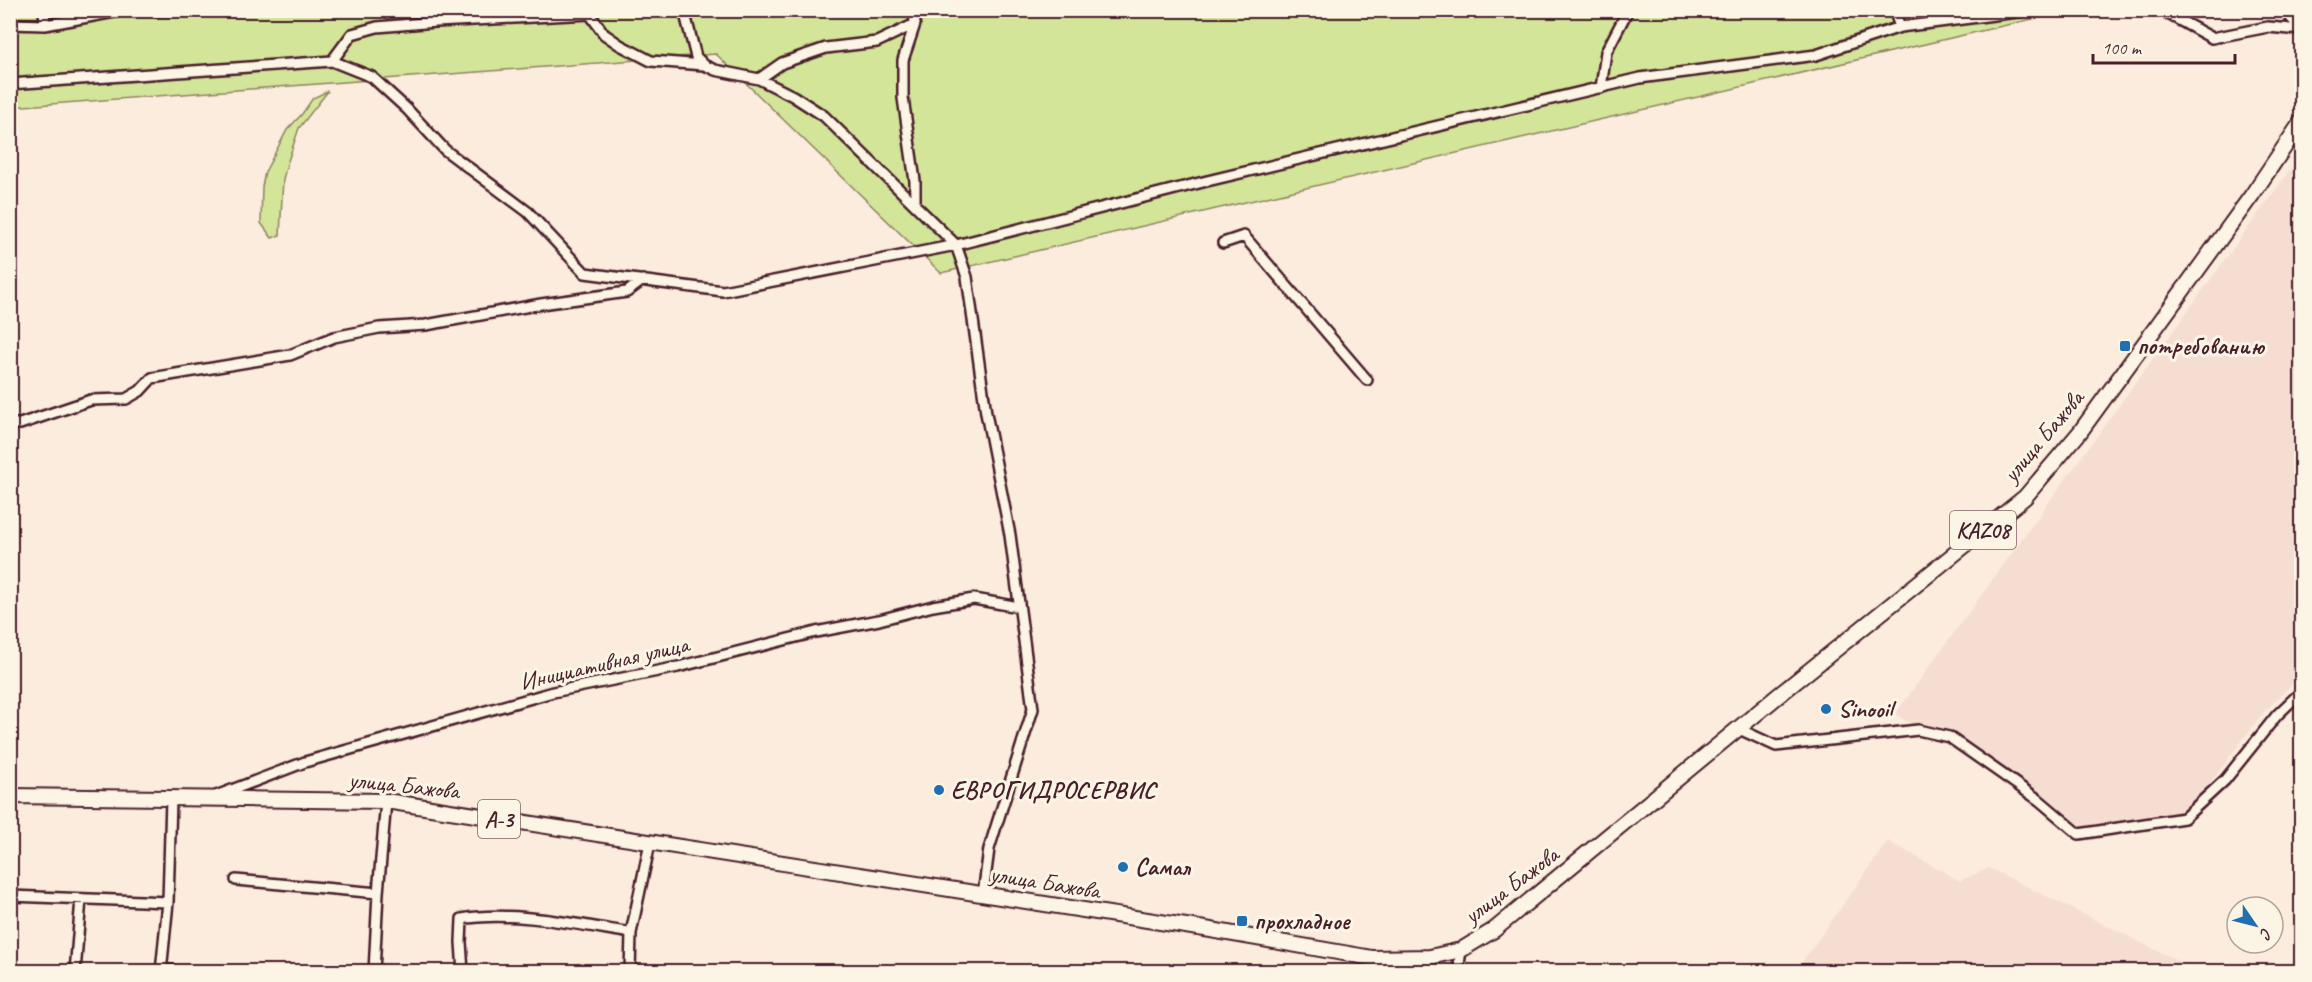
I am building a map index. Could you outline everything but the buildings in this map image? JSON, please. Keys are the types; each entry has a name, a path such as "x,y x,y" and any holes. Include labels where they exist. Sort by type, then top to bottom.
{"highway":[{"name":"улица Бажова","path":"10,796 206,801 386,801 1205,929 1372,958 1430,957 1461,950 1494,930 2025,497 2080,432 2188,280 2252,195 2301,121"}],"street":[{"path":"44,10 45,25"},
{"path":"10,24 45,25 120,11 190,10"},
{"path":"435,10 436,22"},
{"path":"684,10 696,57 704,65"},
{"path":"914,10 915,24 903,60 903,98 915,181 915,205"},
{"path":"1601,88 1606,52 1628,10"},
{"path":"1894,10 1900,27"},
{"path":"10,84 332,61 372,77 407,109 445,150 528,212 585,273 723,291 956,245 1207,181 1640,78 1816,55 1900,27 2033,10"},
{"path":"2161,10 2212,38 2268,27 2301,30"},
{"path":"2284,10 2301,30"},
{"path":"332,61 352,34 378,27 590,12 604,34 651,61 704,65 715,70 759,79 793,96 824,116 956,245 967,277 986,413 1010,535 1033,708 989,849 983,895"},
{"path":"759,79 782,63 826,48 877,42 915,24"},
{"path":"1223,243 1244,236 1367,380"},
{"path":"10,424 36,419 91,400 126,399 140,391 152,378 290,355 334,337 379,328 426,325 541,304 627,292 642,280"},
{"name":"Инициативная улица","path":"206,801 305,762 553,693 678,667 816,632 879,620 933,606 974,599 1019,607"},
{"path":"1738,729 1776,746 1918,730 1949,737 2039,800 2079,834 2184,818 2225,780 2277,715 2301,691"},
{"path":"171,799 168,902 161,970 180,972"},
{"path":"374,972 386,801"},
{"path":"630,972 631,933 650,843"},
{"path":"236,880 378,893"},
{"path":"10,896 168,902"},
{"path":"75,972 81,899"},
{"path":"463,972 462,919 481,915 559,922 631,933"},
{"path":"1458,972 1461,950"}],"shaded area":[{"path":"2301,155 2301,675 2263,713 2185,816 2082,828 1895,714"},
{"path":"1888,841 1960,881 1989,868 2199,971 1796,971"}],"green space":[{"path":"11,10 2067,11 941,273 716,54 11,107"},
{"path":"328,91 299,128 283,179 280,235 272,238 261,223 262,187 265,172 287,130 313,98"}],"place":[{"name":"потребованию","path":"2125,346"},
{"name":"Sinooil","path":"1826,709"},
{"name":"ЕВРОГИДРОСЕРВИС","path":"939,790"},
{"name":"Самал","path":"1123,867"},
{"name":"прохладное","path":"1242,921"}]}
